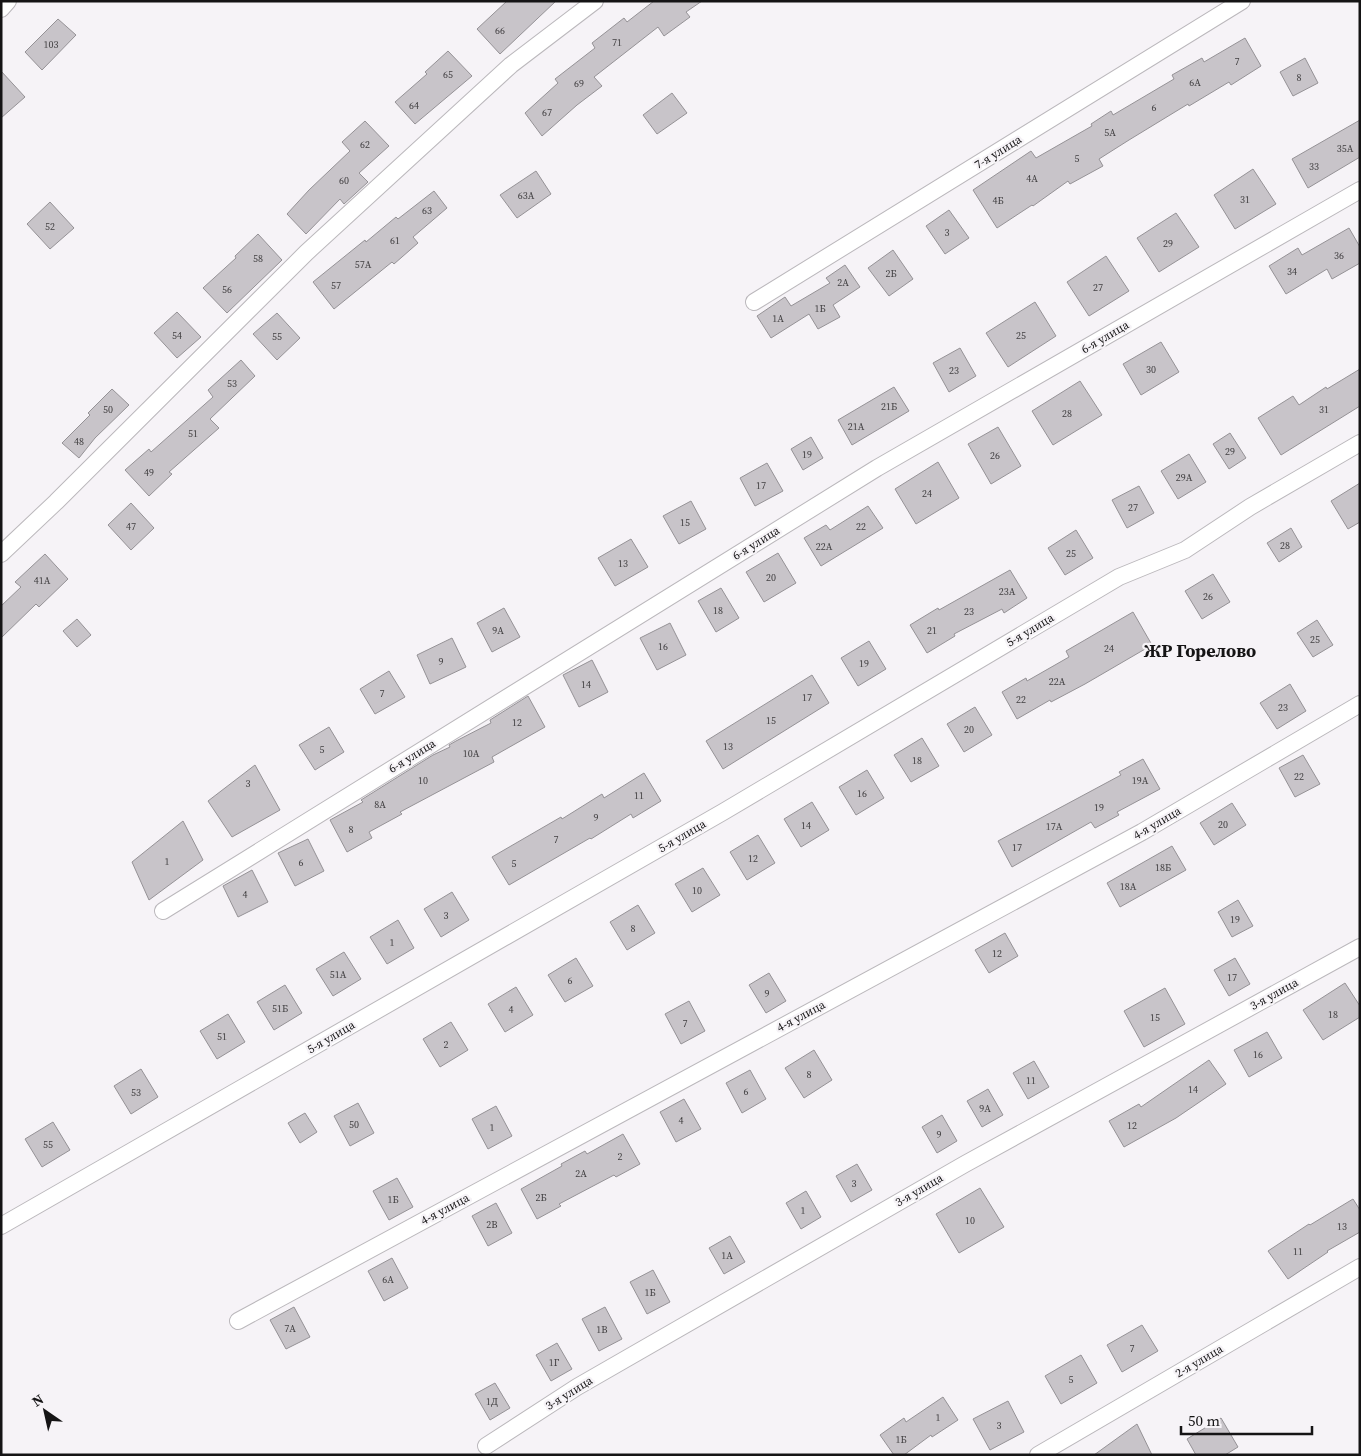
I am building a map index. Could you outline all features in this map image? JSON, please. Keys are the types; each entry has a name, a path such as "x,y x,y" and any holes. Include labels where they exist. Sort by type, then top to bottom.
{"street":[{"path":"1,9 8,1"},
{"path":"1,554 63,495 306,253 511,65 595,1"},
{"name":"7-я улица","path":"754,302 1242,1"},
{"name":"6-я улица","path":"163,911 877,468 1360,190"},
{"name":"5-я улица","path":"1,1226 723,812 1119,577 1186,550 1250,507 1360,443"},
{"name":"4-я улица","path":"238,1321 1142,832 1360,704"},
{"name":"3-я улица","path":"486,1446 577,1387 965,1164 1360,947"},
{"name":"2-я улица","path":"1038,1455 1360,1267"}],"building":[{"path":"507,1 556,1 500,54 477,29"},
{"path":"654,1 702,1 686,12 690,17 664,36 658,27 594,77 602,86 542,136 525,113 558,83 555,79 595,48 592,43 624,18 627,22"},
{"path":"58,19 76,35 42,70 25,52"},
{"path":"1245,38 1261,66 1231,85 1229,82 1189,106 1188,104 1129,140 1099,159 1103,166 1070,184 1068,181 1033,206 997,228 973,190 1031,151 1036,158 1092,126 1091,124 1111,111 1113,115 1174,79 1172,75 1202,58 1204,62"},
{"path":"448,51 472,76 415,124 395,102 427,74 425,72"},
{"path":"1305,58 1318,83 1293,96 1280,72"},
{"path":"1,71 25,97 1,118"},
{"path":"672,93 687,113 657,134 643,115"},
{"path":"1360,120 1360,157 1308,188 1292,159"},
{"path":"365,121 389,146 359,173 368,182 344,204 340,199 306,234 287,214 350,151 342,142"},
{"path":"1253,169 1276,204 1235,229 1214,195"},
{"path":"536,171 551,194 517,218 500,195"},
{"path":"434,191 447,208 413,237 418,243 394,264 392,262 334,309 313,282 365,240 366,242 396,217 398,219"},
{"path":"50,202 74,228 50,249 27,224"},
{"path":"949,210 969,238 945,254 926,226"},
{"path":"1176,213 1199,247 1159,272 1137,238"},
{"path":"1349,228 1360,247 1360,263 1332,279 1327,269 1286,294 1269,266 1298,248 1302,255"},
{"path":"258,234 282,260 227,313 203,288 236,258 235,256"},
{"path":"893,250 913,279 889,296 868,268"},
{"path":"1106,256 1129,291 1089,316 1067,282"},
{"path":"845,265 860,287 833,305 840,317 818,329 809,314 771,338 757,316 785,297 791,306 830,283 826,278"},
{"path":"1035,302 1056,336 1008,367 986,333"},
{"path":"177,312 201,337 177,358 154,333"},
{"path":"277,313 300,338 277,360 253,334"},
{"path":"1161,342 1179,372 1141,395 1123,364"},
{"path":"960,348 976,376 949,392 933,363"},
{"path":"241,360 255,376 210,419 219,428 169,472 172,474 149,496 125,470 149,449 151,452 213,397 208,390"},
{"path":"1360,369 1360,406 1281,455 1258,418 1293,396 1299,405 1326,387 1327,389"},
{"path":"1080,381 1102,415 1053,445 1032,411"},
{"path":"894,387 909,411 852,445 838,420"},
{"path":"112,389 129,405 95,438 79,458 62,443 90,415 88,413"},
{"path":"998,427 1021,466 991,484 968,444"},
{"path":"1230,433 1246,458 1229,469 1213,444"},
{"path":"811,437 823,458 803,470 791,449"},
{"path":"1189,454 1206,482 1178,499 1161,471"},
{"path":"938,462 959,498 916,524 895,489"},
{"path":"767,463 783,491 755,506 740,478"},
{"path":"1360,483 1360,522 1348,529 1331,501"},
{"path":"1139,486 1154,513 1127,528 1112,500"},
{"path":"691,501 706,529 679,544 663,516"},
{"path":"131,503 154,528 131,550 108,525"},
{"path":"868,506 883,528 821,566 804,538 826,525 830,530"},
{"path":"1291,528 1302,547 1279,562 1267,543"},
{"path":"1076,530 1093,558 1065,575 1048,548"},
{"path":"631,539 648,567 615,586 598,558"},
{"path":"778,553 796,583 764,602 746,572"},
{"path":"45,554 68,579 39,607 36,604 1,638 1,606 21,587 15,582"},
{"path":"1010,570 1027,598 1004,613 1002,609 954,634 955,636 927,653 910,625"},
{"path":"1213,574 1230,602 1202,619 1185,591"},
{"path":"721,588 739,618 716,632 698,601"},
{"path":"504,608 520,637 492,652 477,623"},
{"path":"1133,612 1152,645 1085,684 1051,702 1050,700 1017,719 1002,692 1026,678 1027,681 1069,657 1066,651"},
{"path":"77,619 91,635 77,647 63,631"},
{"path":"1317,620 1333,645 1313,657 1297,633"},
{"path":"670,623 686,655 657,670 640,638"},
{"path":"452,638 466,667 430,684 417,655"},
{"path":"869,641 886,669 858,686 841,658"},
{"path":"592,660 608,692 579,707 563,675"},
{"path":"389,671 405,697 375,714 360,689"},
{"path":"812,675 829,703 723,769 706,741"},
{"path":"1290,684 1306,711 1277,729 1260,703"},
{"path":"528,696 545,727 492,757 494,762 400,812 402,814 369,832 372,838 347,852 330,820 363,802 361,800 433,755 450,747 449,745 491,723 490,720"},
{"path":"975,707 992,735 964,752 947,724"},
{"path":"329,727 344,752 315,770 299,745"},
{"path":"922,738 939,766 911,782 894,755"},
{"path":"1303,755 1320,784 1295,797 1279,768"},
{"path":"1143,759 1160,789 1117,812 1119,815 1095,828 1091,822 1012,867 998,841 1121,775 1119,772"},
{"path":"255,765 280,810 232,837 208,801"},
{"path":"867,770 884,798 856,815 839,787"},
{"path":"644,773 661,801 633,818 631,814 509,885 492,857 561,817 562,819 602,794 604,798"},
{"path":"812,802 829,830 801,847 784,819"},
{"path":"1232,803 1246,825 1214,845 1200,823"},
{"path":"183,821 203,860 149,900 132,862"},
{"path":"758,835 775,863 747,880 730,852"},
{"path":"308,839 324,871 295,886 278,853"},
{"path":"1172,846 1186,870 1120,907 1107,883"},
{"path":"703,868 720,895 692,912 675,884"},
{"path":"252,870 268,902 238,917 223,886"},
{"path":"452,892 469,920 441,937 424,909"},
{"path":"1238,900 1253,926 1232,937 1218,912"},
{"path":"638,905 655,933 627,950 610,922"},
{"path":"398,920 414,948 387,964 370,937"},
{"path":"1005,933 1018,956 989,973 975,950"},
{"path":"344,952 361,979 333,996 316,969"},
{"path":"576,958 593,986 565,1002 548,975"},
{"path":"1235,958 1250,984 1229,996 1214,970"},
{"path":"769,973 786,1001 766,1013 749,985"},
{"path":"1345,983 1360,1006 1360,1017 1323,1040 1303,1010"},
{"path":"285,985 302,1013 274,1030 257,1002"},
{"path":"516,987 533,1015 505,1032 488,1004"},
{"path":"1165,988 1185,1024 1144,1047 1124,1011"},
{"path":"689,1001 705,1031 681,1044 665,1014"},
{"path":"228,1014 245,1042 217,1059 200,1031"},
{"path":"451,1022 468,1050 440,1067 423,1039"},
{"path":"1267,1032 1282,1058 1249,1077 1234,1050"},
{"path":"814,1050 832,1080 804,1098 785,1068"},
{"path":"1209,1060 1226,1084 1176,1118 1124,1147 1109,1121 1139,1104 1141,1107"},
{"path":"1034,1061 1049,1087 1028,1099 1013,1073"},
{"path":"141,1069 158,1097 131,1114 114,1086"},
{"path":"750,1070 766,1099 742,1113 726,1083"},
{"path":"988,1089 1003,1115 982,1127 967,1101"},
{"path":"684,1099 701,1129 676,1142 660,1112"},
{"path":"358,1103 374,1133 350,1146 334,1116"},
{"path":"496,1106 512,1136 488,1149 472,1119"},
{"path":"305,1113 317,1132 300,1143 288,1123"},
{"path":"942,1115 957,1141 937,1153 922,1127"},
{"path":"53,1122 70,1150 42,1167 25,1139"},
{"path":"623,1134 640,1164 616,1177 614,1175 559,1204 561,1206 537,1219 521,1189 585,1151 587,1154"},
{"path":"857,1164 872,1190 851,1202 836,1176"},
{"path":"397,1178 413,1207 389,1220 373,1191"},
{"path":"980,1188 1004,1227 959,1253 936,1214"},
{"path":"806,1191 821,1217 801,1229 786,1203"},
{"path":"1353,1199 1360,1210 1360,1232 1327,1251 1288,1279 1268,1251 1309,1224"},
{"path":"496,1203 512,1233 488,1246 472,1216"},
{"path":"730,1236 745,1262 724,1274 709,1248"},
{"path":"392,1258 408,1288 384,1301 368,1271"},
{"path":"653,1270 670,1302 647,1314 630,1282"},
{"path":"294,1307 310,1337 286,1349 270,1320"},
{"path":"605,1307 622,1339 599,1351 582,1319"},
{"path":"1142,1325 1158,1351 1122,1372 1107,1345"},
{"path":"557,1343 572,1369 551,1381 536,1355"},
{"path":"1081,1355 1097,1383 1061,1404 1045,1376"},
{"path":"495,1383 510,1408 490,1420 475,1394"},
{"path":"943,1397 958,1420 932,1437 931,1435 904,1455 894,1455 880,1435 904,1418 906,1422"},
{"path":"1008,1401 1024,1432 990,1450 973,1419"},
{"path":"1221,1418 1238,1447 1225,1455 1196,1455 1187,1439"},
{"path":"1137,1424 1152,1455 1094,1455"}],"district":[{"name":"ЖР Горелово","path":"1200,651"}]}
